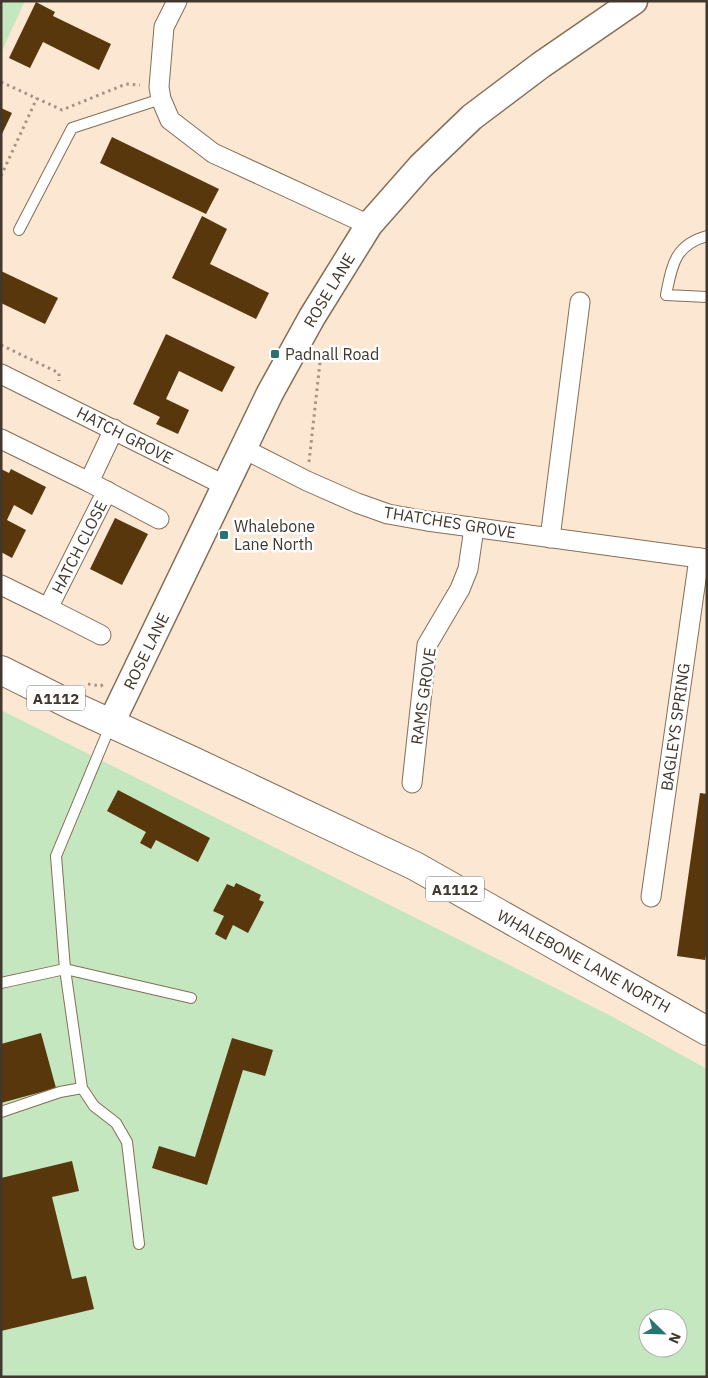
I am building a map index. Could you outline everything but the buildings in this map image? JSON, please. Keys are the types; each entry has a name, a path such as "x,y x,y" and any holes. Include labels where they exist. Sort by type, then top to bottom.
{"main road":[{"name":"WHALEBONE LANE NORTH","path":"1,670 415,866 707,1031"}],"street":[{"path":"177,1 164,27 160,93 170,120 214,153 346,213 369,226"},
{"name":"ROSE LANE","path":"111,723 270,393 312,317 369,226 421,166 472,117 549,59 634,1"},
{"path":"550,538 580,302"},
{"name":"HATCH GROVE","path":"1,374 226,486"},
{"path":"89,482 114,429"},
{"name":"HATCH CLOSE","path":"1,439 160,518"},
{"name":"THATCHES GROVE","path":"244,449 307,481 357,503 388,514 474,528 703,558"},
{"name":"HATCH CLOSE","path":"1,585 48,608 107,491"},
{"name":"RAMS GROVE","path":"412,783 427,645 460,589 468,569 474,528"},
{"name":"BAGLEYS SPRING","path":"651,897 703,558"},
{"path":"48,608 101,635"}],"lane":[{"path":"19,230 72,128 160,93"},
{"path":"707,236 694,240 679,253 672,266 666,294 707,297"},
{"path":"111,723 56,856 65,969 82,1088 94,1106 116,1123 126,1142 140,1244"},
{"path":"1,983 65,969 191,998"},
{"path":"1,1112 60,1092 82,1088"}],"path":[{"path":"1,82 62,110 126,84 160,93"},
{"path":"1,176 37,98"},
{"path":"1,345 59,373"},
{"path":"308,467 321,353"}],"green space":[{"path":"1,1 25,1 1,53"},
{"path":"1,710 613,1017 707,1069 707,1377 1,1377"}],"place":[{"name":"Padnall Road","path":"275,354"},
{"name":"Whalebone Lane North","path":"224,535"}]}
